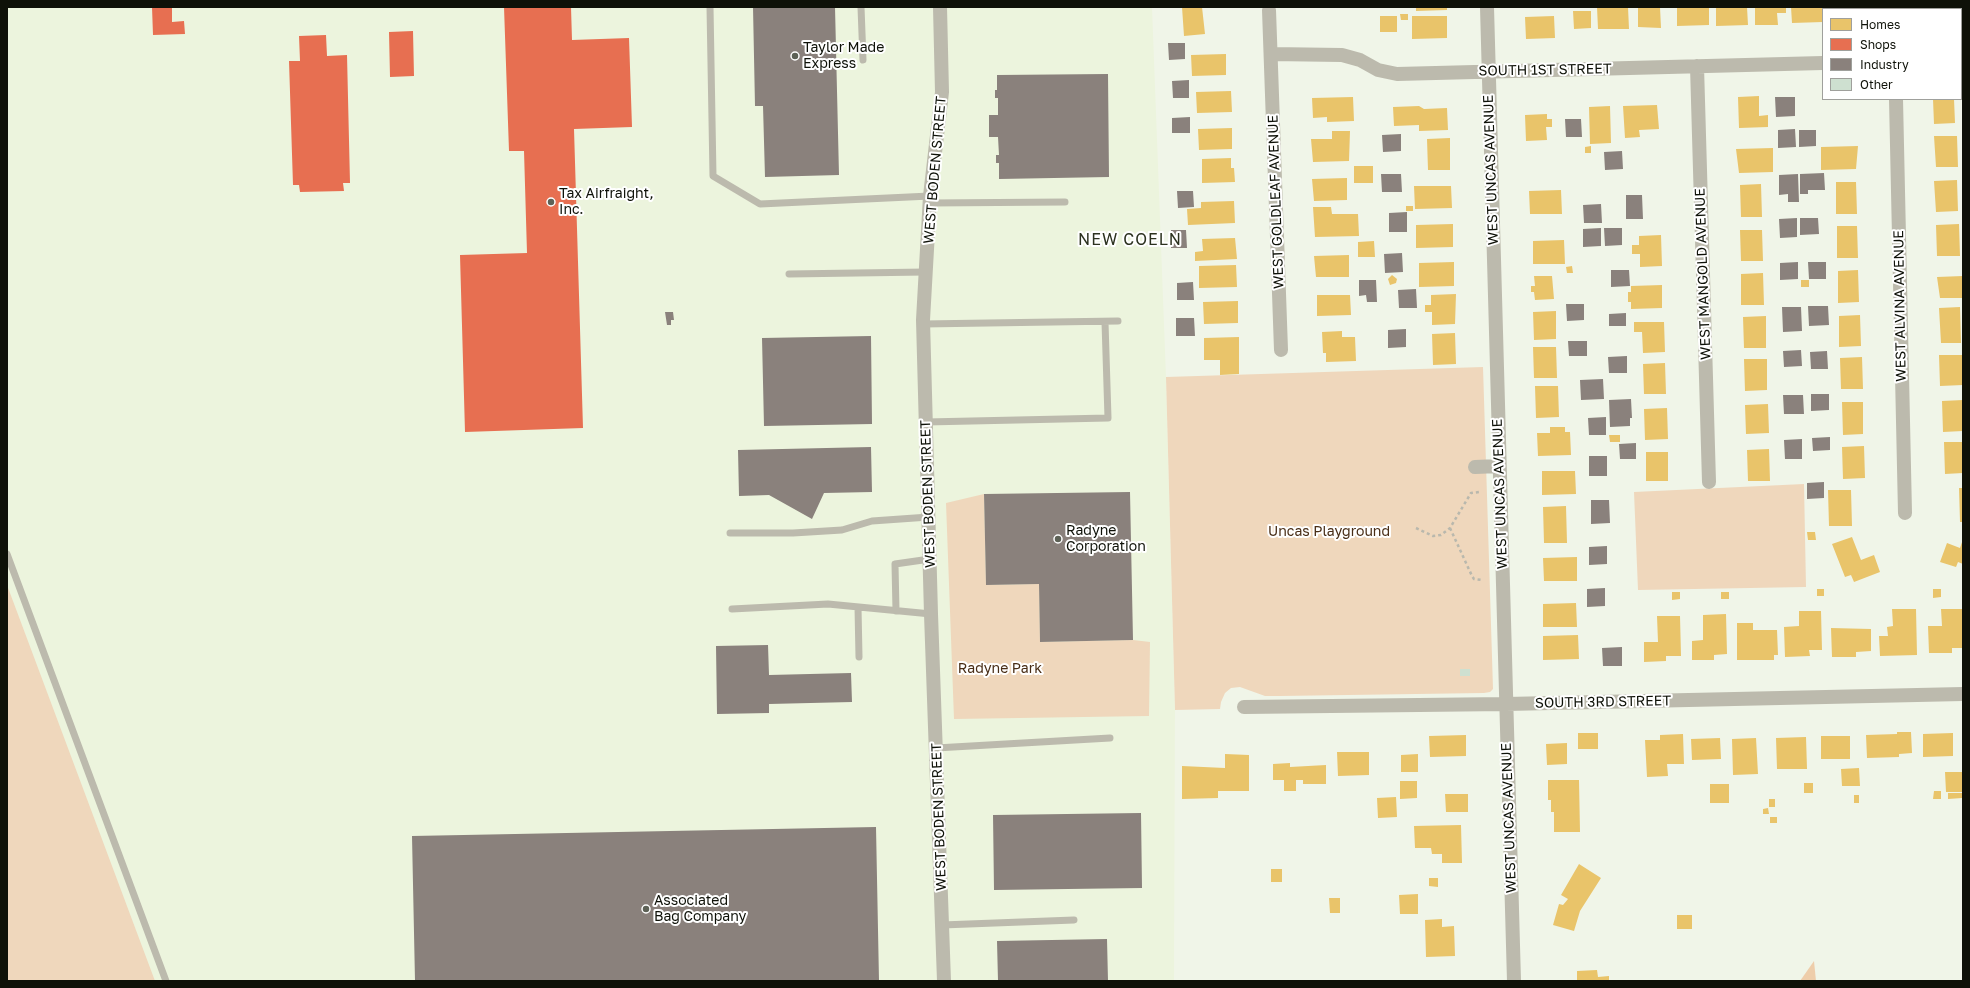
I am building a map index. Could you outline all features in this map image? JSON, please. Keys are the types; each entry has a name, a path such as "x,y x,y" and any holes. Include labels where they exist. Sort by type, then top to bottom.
{"street":[{"name":"WEST BODEN STREET","path":"940,7 942,92 930,199 923,324 931,614 944,981"},
{"name":"WEST UNCAS AVENUE","path":"1486,7 1514,981"},
{"name":"WEST GOLDLEAF AVENUE","path":"1269,10 1280,350"},
{"name":"SOUTH 1ST STREET","path":"1271,54 1342,55 1360,60 1378,70 1397,74 1822,63"},
{"name":"WEST MANGOLD AVENUE","path":"1697,66 1709,482"},
{"name":"WEST ALVINA AVENUE","path":"1896,100 1905,514"},
{"path":"1475,467 1499,466"},
{"name":"SOUTH 3RD STREET","path":"1244,707 1506,704 1963,694"}],"lane":[{"path":"710,7 713,176 760,204 930,199 1066,202"},
{"path":"861,7 863,60"},
{"path":"789,274 925,272"},
{"path":"923,324 1118,321"},
{"path":"926,422 1108,418 1105,322"},
{"path":"730,533 793,533 842,530 872,521 929,517"},
{"path":"7,554 166,981"},
{"path":"896,611 895,564 930,559"},
{"path":"732,609 828,604 931,614"},
{"path":"858,607 859,658"},
{"path":"936,748 1110,738"},
{"path":"942,925 1074,920"}],"path":[{"path":"1416,528 1428,535 1437,537 1450,528 1471,493 1479,492"},
{"path":"1450,528 1472,576 1474,579 1482,580"}],"shaded area":[{"path":"7,7 1152,7 1166,377 1175,710 1174,981 7,981"},
{"path":"1814,961 1816,981 1800,981"}],"green space":[{"name":"Uncas Playground","path":"1483,367 1493,689 1490,692 1484,693 1265,696 1240,687 1231,688 1225,693 1220,709 1175,710 1166,377"},
{"path":"1804,484 1806,587 1638,590 1634,492"},
{"name":"Radyne Park","path":"984,494 986,585 1039,584 1040,642 1133,640 1150,642 1149,716 954,719 946,503"},
{"path":"7,585 155,981 7,981"}],"building: Homes":[{"path":"1182,7 1202,7 1205,34 1184,36"},
{"path":"1416,7 1447,7 1447,10 1416,11"},
{"path":"1597,7 1628,7 1629,29 1598,29"},
{"path":"1638,7 1660,7 1661,28 1638,27"},
{"path":"1677,7 1709,7 1709,25 1677,26"},
{"path":"1716,7 1747,7 1748,25 1716,26"},
{"path":"1755,7 1786,7 1786,13 1777,13 1778,25 1755,25"},
{"path":"1791,7 1823,7 1822,22 1792,23"},
{"path":"1831,7 1854,7 1854,8"},
{"path":"1867,7 1898,7 1898,8"},
{"path":"1906,7 1937,7 1937,8"},
{"path":"1963,7 1963,20 1962,8 1942,8"},
{"path":"1573,11 1591,11 1591,28 1574,29"},
{"path":"1400,14 1408,14 1408,20 1401,20"},
{"path":"1380,16 1397,16 1397,32 1380,32"},
{"path":"1412,16 1447,16 1447,38 1412,39"},
{"path":"1554,16 1555,38 1526,39 1525,17"},
{"path":"1226,54 1226,75 1192,76 1191,55"},
{"path":"1231,91 1232,112 1197,113 1196,92"},
{"path":"1759,96 1759,116 1768,115 1768,127 1739,128 1738,97"},
{"path":"1353,97 1354,121 1327,122 1327,117 1313,118 1312,98"},
{"path":"1933,100 1954,100 1955,123 1934,124"},
{"path":"1657,105 1659,129 1639,130 1640,137 1625,138 1623,106"},
{"path":"1419,106 1424,109 1447,108 1448,130 1419,131 1419,125 1394,126 1393,107"},
{"path":"1610,106 1611,143 1590,144 1589,107"},
{"path":"1547,114 1547,119 1552,119 1552,127 1546,127 1547,140 1526,141 1525,115"},
{"path":"1232,128 1232,149 1199,150 1198,129"},
{"path":"1332,131 1350,131 1349,161 1313,162 1311,139 1332,139"},
{"path":"1934,136 1957,136 1958,167 1936,167"},
{"path":"1450,138 1450,170 1428,170 1427,139"},
{"path":"1591,146 1591,153 1585,153 1585,147"},
{"path":"1858,146 1856,169 1821,170 1821,147"},
{"path":"1773,148 1773,172 1739,173 1736,149"},
{"path":"1231,158 1231,168 1234,168 1235,182 1202,183 1202,159"},
{"path":"1354,166 1373,166 1373,183 1354,183"},
{"path":"1347,178 1347,200 1314,201 1312,179"},
{"path":"1957,180 1958,211 1936,212 1934,181"},
{"path":"1836,182 1856,182 1857,214 1836,214"},
{"path":"1761,184 1762,217 1741,217 1740,185"},
{"path":"1414,186 1451,186 1452,208 1415,209"},
{"path":"1561,190 1562,214 1530,214 1529,191"},
{"path":"1234,201 1235,223 1188,225 1187,209 1201,208 1201,202"},
{"path":"1406,206 1413,206 1413,211 1406,211"},
{"path":"1313,207 1331,207 1332,214 1358,214 1359,236 1315,237"},
{"path":"1453,224 1453,247 1416,248 1416,225"},
{"path":"1959,224 1960,256 1937,256 1936,225"},
{"path":"1837,226 1857,226 1858,258 1837,258"},
{"path":"1740,230 1762,230 1763,261 1741,261"},
{"path":"1661,235 1662,266 1640,267 1640,254 1632,254 1632,245 1639,245 1639,236"},
{"path":"1235,238 1237,259 1195,261 1195,252 1203,251 1202,239"},
{"path":"1564,240 1565,264 1533,264 1533,241"},
{"path":"1374,241 1375,257 1358,257 1358,242"},
{"path":"1349,255 1349,277 1316,277 1314,256"},
{"path":"1454,262 1454,286 1419,287 1419,263"},
{"path":"1236,265 1237,287 1199,288 1199,266"},
{"path":"1572,266 1573,273 1567,273 1566,267"},
{"path":"1858,270 1859,302 1838,303 1838,271"},
{"path":"1763,273 1764,305 1741,305 1741,274"},
{"path":"1392,275 1397,279 1396,283 1390,285 1388,279"},
{"path":"1534,276 1552,276 1554,299 1535,300 1534,292 1531,292 1531,286 1535,286"},
{"path":"1963,276 1963,298 1940,298 1937,277"},
{"path":"1801,280 1809,280 1809,287 1801,287"},
{"path":"1662,285 1662,308 1631,309 1631,302 1628,302 1628,292 1631,292 1631,286"},
{"path":"1456,294 1455,324 1432,325 1432,312 1425,312 1425,305 1431,305 1431,295"},
{"path":"1317,295 1350,295 1351,315 1317,316"},
{"path":"1238,301 1238,323 1204,324 1203,302"},
{"path":"1960,307 1961,343 1941,343 1939,308"},
{"path":"1556,311 1556,339 1534,340 1533,312"},
{"path":"1860,315 1861,346 1839,347 1839,316"},
{"path":"1766,316 1766,348 1744,348 1743,317"},
{"path":"1634,322 1664,322 1665,352 1643,353 1642,332 1634,332"},
{"path":"1342,331 1342,337 1355,337 1356,361 1326,362 1326,353 1323,353 1322,332"},
{"path":"1455,333 1456,364 1433,365 1432,334"},
{"path":"1239,337 1239,374 1220,375 1220,360 1204,360 1204,338"},
{"path":"1533,347 1556,347 1557,378 1534,378"},
{"path":"1939,355 1962,355 1963,385 1940,386"},
{"path":"1862,357 1863,389 1841,389 1840,358"},
{"path":"1744,359 1767,359 1767,390 1745,391"},
{"path":"1665,363 1666,394 1644,394 1643,364"},
{"path":"1535,386 1558,386 1559,417 1536,418"},
{"path":"1963,400 1963,431 1943,432 1942,401"},
{"path":"1842,402 1863,402 1863,434 1843,435"},
{"path":"1768,404 1769,433 1746,434 1745,405"},
{"path":"1667,408 1668,439 1645,440 1644,409"},
{"path":"1550,427 1565,427 1565,432 1570,432 1571,455 1538,456 1537,433 1550,433"},
{"path":"1609,435 1620,435 1620,442 1610,442"},
{"path":"1944,442 1963,442 1963,473 1945,474"},
{"path":"1864,446 1865,478 1843,479 1842,447"},
{"path":"1769,449 1770,481 1748,481 1747,450"},
{"path":"1646,452 1668,452 1668,481 1646,481"},
{"path":"1542,471 1575,471 1576,494 1542,495"},
{"path":"1959,488 1963,488 1963,522 1960,522"},
{"path":"1828,490 1851,490 1852,526 1829,526"},
{"path":"1566,506 1567,543 1544,543 1543,507"},
{"path":"1807,532 1815,532 1816,540 1808,540"},
{"path":"1852,537 1861,560 1874,555 1880,572 1854,582 1851,575 1845,577 1832,544"},
{"path":"1963,539 1963,564 1958,562 1956,567 1940,562 1947,543 1960,548"},
{"path":"1577,557 1577,581 1544,581 1543,558"},
{"path":"1817,589 1824,589 1824,596 1817,596"},
{"path":"1933,589 1941,589 1941,597 1933,598"},
{"path":"1672,592 1680,592 1680,599 1672,600"},
{"path":"1721,592 1729,592 1729,599 1721,599"},
{"path":"1576,603 1577,627 1543,627 1543,604"},
{"path":"1892,609 1916,609 1917,655 1880,656 1879,636 1888,636 1887,627 1893,626"},
{"path":"1941,609 1963,609 1963,648 1952,648 1952,653 1929,653 1928,626 1942,626"},
{"path":"1799,611 1821,611 1822,650 1809,650 1810,656 1785,657 1784,627 1799,626"},
{"path":"1726,614 1727,654 1714,655 1714,660 1692,660 1692,641 1703,640 1703,615"},
{"path":"1657,616 1680,616 1681,656 1666,656 1666,661 1644,662 1644,642 1658,642"},
{"path":"1737,623 1753,623 1753,630 1777,630 1778,655 1774,655 1774,660 1737,660"},
{"path":"1831,628 1871,629 1871,651 1856,652 1856,657 1832,657"},
{"path":"1578,635 1579,659 1543,660 1543,636"},
{"path":"1897,732 1911,732 1912,753 1899,754 1899,757 1867,758 1866,735 1897,734"},
{"path":"1578,733 1598,733 1598,749 1578,749"},
{"path":"1953,733 1953,756 1923,757 1923,734"},
{"path":"1683,734 1684,764 1667,764 1668,776 1647,777 1645,740 1660,740 1660,735"},
{"path":"1466,735 1466,756 1430,757 1429,736"},
{"path":"1821,736 1850,736 1850,759 1821,759"},
{"path":"1806,737 1807,769 1777,769 1776,738"},
{"path":"1720,738 1721,759 1692,760 1691,739"},
{"path":"1756,738 1758,774 1733,775 1732,739"},
{"path":"1567,743 1567,764 1547,765 1546,744"},
{"path":"1337,752 1369,752 1369,775 1338,776"},
{"path":"1225,754 1249,755 1249,791 1218,791 1218,798 1182,799 1182,766 1225,768"},
{"path":"1418,754 1418,772 1401,772 1401,755"},
{"path":"1290,763 1290,767 1326,765 1326,784 1303,784 1303,780 1296,780 1296,791 1284,791 1284,780 1273,780 1273,764"},
{"path":"1859,768 1860,786 1842,786 1841,769"},
{"path":"1945,772 1963,772 1963,792 1946,792"},
{"path":"1548,780 1579,780 1580,832 1554,832 1554,812 1551,812 1551,800 1548,800"},
{"path":"1400,781 1417,781 1417,798 1400,799"},
{"path":"1804,783 1813,783 1813,793 1804,793"},
{"path":"1710,784 1729,784 1729,803 1710,803"},
{"path":"1934,791 1941,791 1941,799 1933,799"},
{"path":"1948,793 1962,793 1962,798 1948,799"},
{"path":"1445,794 1468,794 1468,812 1446,812"},
{"path":"1854,795 1859,795 1859,803 1854,803"},
{"path":"1396,797 1397,817 1378,818 1377,798"},
{"path":"1769,799 1775,799 1775,807 1769,807"},
{"path":"1768,808 1769,814 1763,814 1763,809"},
{"path":"1770,817 1777,817 1777,823 1770,823"},
{"path":"1461,825 1462,863 1442,863 1442,854 1432,854 1431,848 1415,848 1414,826"},
{"path":"1579,864 1601,878 1580,911 1574,931 1553,925 1559,904 1563,905 1568,899 1561,895"},
{"path":"1271,869 1282,869 1282,882 1271,882"},
{"path":"1429,878 1438,878 1438,887 1429,886"},
{"path":"1418,894 1418,914 1400,914 1399,895"},
{"path":"1329,898 1340,898 1340,913 1330,913"},
{"path":"1677,915 1692,915 1692,929 1677,929"},
{"path":"1442,919 1442,927 1454,926 1455,956 1426,957 1425,920"},
{"path":"1597,970 1598,977 1609,976 1609,981 1577,981 1577,971"}],"building: Shops":[{"path":"152,7 172,7 172,22 184,21 185,34 153,35"},
{"name":"Tax Airfraight, Inc.","path":"504,7 571,7 572,40 629,38 632,127 574,129 583,428 465,432 460,255 527,253 524,151 509,151"},
{"path":"413,31 414,76 390,77 389,32"},
{"path":"326,35 327,56 347,55 350,183 343,183 344,191 300,192 299,185 293,185 289,61 300,61 299,36"}],"building: Industry":[{"name":"Taylor Made Express","path":"753,7 835,7 839,175 765,177 763,106 755,106"},
{"path":"1168,43 1185,43 1185,59 1169,60"},
{"path":"1108,74 1109,177 999,179 999,163 996,163 996,155 999,155 998,137 989,137 989,115 998,115 998,98 995,98 995,90 997,90 997,75"},
{"path":"1189,80 1189,98 1173,98 1172,81"},
{"path":"1775,97 1795,97 1795,116 1776,117"},
{"path":"1190,117 1190,133 1172,133 1172,118"},
{"path":"1565,119 1581,119 1582,137 1566,137"},
{"path":"1795,129 1796,147 1778,148 1778,130"},
{"path":"1799,130 1816,130 1816,146 1799,147"},
{"path":"1401,134 1401,151 1383,152 1382,135"},
{"path":"1622,151 1623,169 1605,170 1604,152"},
{"path":"1824,173 1825,190 1808,190 1808,194 1800,194 1800,174"},
{"path":"1381,174 1401,174 1402,192 1382,192"},
{"path":"1798,174 1799,202 1788,202 1788,194 1779,195 1779,175"},
{"path":"1177,191 1193,191 1194,207 1178,208"},
{"path":"1626,195 1642,195 1643,219 1626,219"},
{"path":"1601,204 1602,223 1584,223 1583,205"},
{"path":"1407,212 1407,232 1389,232 1389,213"},
{"path":"1797,218 1797,237 1780,238 1779,219"},
{"path":"1800,218 1818,218 1819,234 1800,235"},
{"path":"1601,228 1601,246 1583,247 1583,229"},
{"path":"1604,228 1622,228 1622,245 1605,246"},
{"path":"1171,230 1186,230 1187,248 1171,248"},
{"path":"1402,253 1403,272 1385,273 1384,254"},
{"path":"1798,262 1798,279 1780,280 1780,263"},
{"path":"1808,262 1826,262 1826,279 1809,279"},
{"path":"1611,270 1629,270 1630,286 1611,287"},
{"path":"1359,280 1376,280 1377,302 1367,302 1366,295 1359,296"},
{"path":"1193,282 1194,300 1177,300 1177,283"},
{"path":"1416,289 1417,308 1399,308 1398,290"},
{"path":"1566,304 1584,304 1584,320 1567,321"},
{"path":"1808,306 1828,306 1829,325 1809,326"},
{"path":"1782,307 1801,307 1802,331 1783,332"},
{"path":"665,312 673,312 674,320 671,320 671,325 667,325"},
{"path":"1626,313 1626,326 1609,326 1609,314"},
{"path":"1176,318 1194,318 1195,336 1176,336"},
{"path":"1406,329 1406,347 1388,348 1388,330"},
{"path":"871,336 872,424 764,426 762,338"},
{"path":"1568,341 1587,341 1587,356 1569,356"},
{"path":"1801,350 1802,366 1784,367 1783,351"},
{"path":"1827,351 1828,369 1811,369 1810,352"},
{"path":"1627,356 1627,373 1609,373 1608,357"},
{"path":"1603,379 1604,399 1581,400 1580,380"},
{"path":"1811,394 1829,394 1829,410 1811,411"},
{"path":"1783,395 1803,395 1804,414 1784,414"},
{"path":"1631,399 1632,418 1630,418 1630,426 1610,427 1609,400"},
{"path":"1606,417 1606,435 1589,435 1588,418"},
{"path":"1830,437 1830,450 1813,451 1812,438"},
{"path":"1802,439 1802,459 1785,459 1784,440"},
{"path":"1636,443 1636,459 1620,459 1619,444"},
{"path":"871,447 872,492 824,493 812,519 769,495 739,496 738,450"},
{"path":"1589,456 1607,456 1607,476 1589,476"},
{"path":"1824,482 1824,498 1807,499 1807,483"},
{"name":"Radyne Corporation","path":"1130,492 1133,640 1040,642 1039,584 986,585 984,494"},
{"path":"1591,500 1609,500 1610,523 1591,524"},
{"path":"1607,546 1607,564 1589,565 1589,547"},
{"path":"1605,588 1605,606 1587,607 1587,589"},
{"path":"768,645 769,675 851,673 852,702 769,704 769,713 717,714 716,646"},
{"path":"1622,647 1622,666 1603,666 1602,648"},
{"path":"1141,813 1142,888 994,890 993,815"},
{"name":"Associated Bag Company","path":"876,827 879,981 415,981 412,836"},
{"path":"1107,939 1108,981 998,981 997,941"}],"building: Other":[{"path":"1460,669 1470,669 1470,676 1460,676"}],"place":[{"name":"Taylor Made Express","path":"795,56"},
{"name":"Tax Airfraight, Inc.","path":"551,202"},
{"name":"Radyne Corporation","path":"1058,539"},
{"name":"Associated Bag Company","path":"646,909"}],"district":[{"name":"NEW COELN","path":"1130,240"}]}
